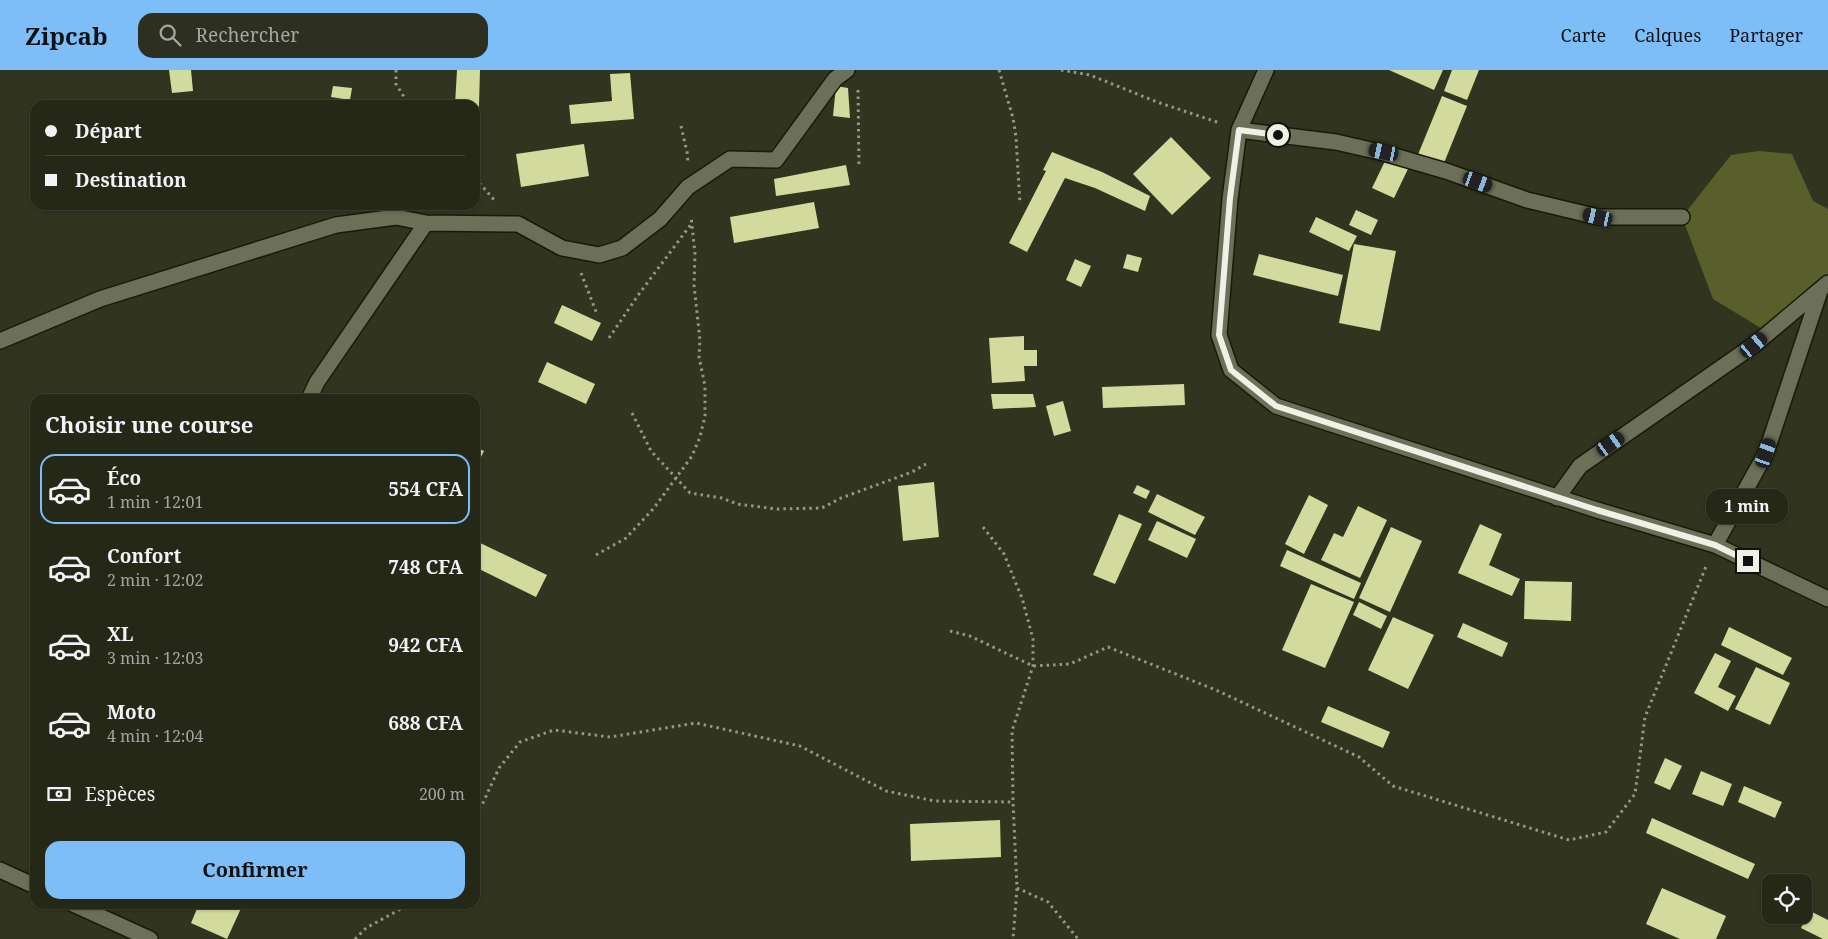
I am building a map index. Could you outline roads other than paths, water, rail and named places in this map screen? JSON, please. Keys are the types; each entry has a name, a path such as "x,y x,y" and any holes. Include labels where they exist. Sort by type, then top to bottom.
{"street":[{"path":"0,341 100,299 336,226 396,217 426,223 518,224 562,248 599,255 622,248 660,219 688,187 730,159 776,160 835,79 847,70"},
{"path":"1266,70 1239,130 1230,198 1219,335 1231,370 1276,406 1557,498 1715,545 1828,599"},
{"path":"1239,130 1336,142 1384,152 1446,171 1527,200 1598,217 1682,217"},
{"path":"312,394 317,382 426,223"},
{"path":"1557,498 1580,466 1754,345 1824,286"},
{"path":"1715,545 1766,453 1824,286"},
{"path":"0,870 30,884"},
{"path":"84,909 150,939"}]}
